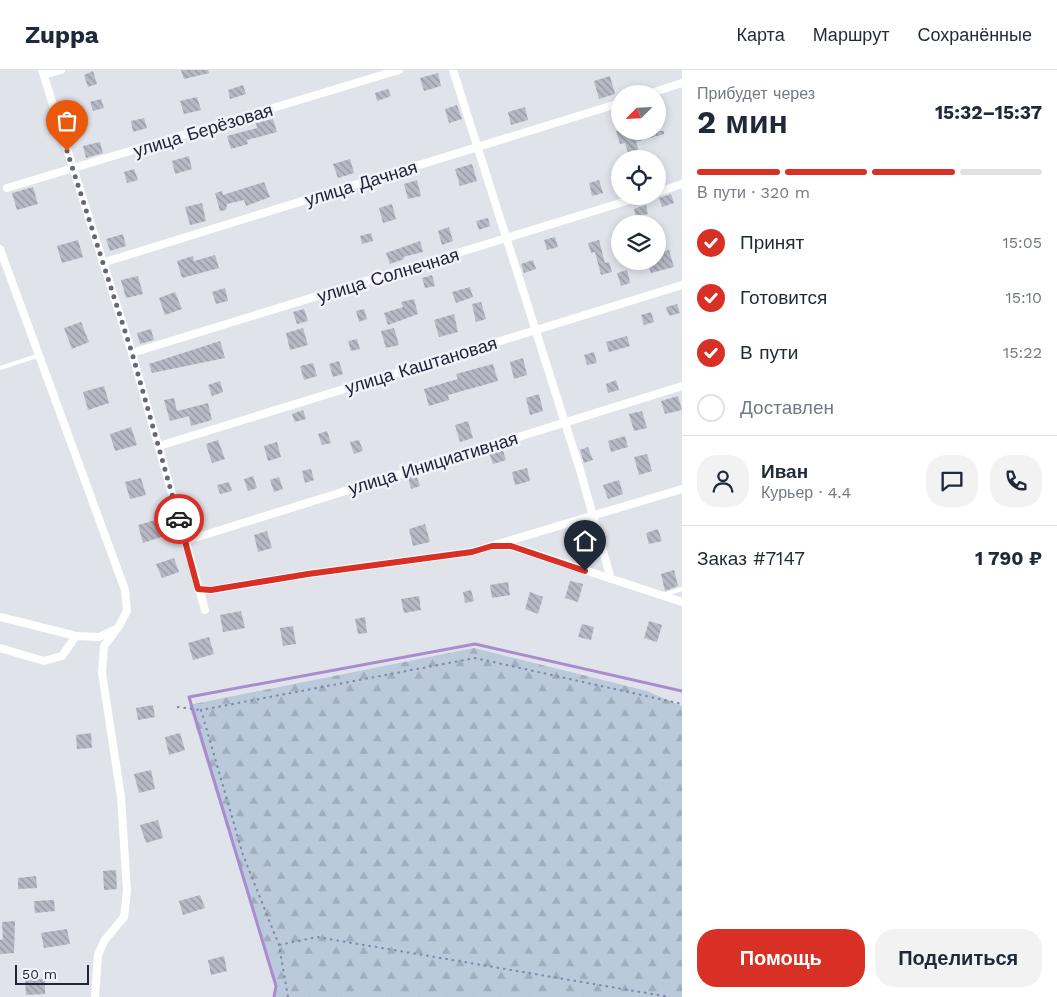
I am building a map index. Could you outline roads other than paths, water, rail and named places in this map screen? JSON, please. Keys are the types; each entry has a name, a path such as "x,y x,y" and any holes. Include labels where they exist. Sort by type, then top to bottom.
{"street":[{"path":"60,70 43,73 132,353 205,610"},
{"name":"улица Берёзовая","path":"7,188 73,170 399,70"},
{"path":"453,70 594,517 611,579"},
{"path":"666,88 682,83"},
{"name":"улица Дачная","path":"102,263 611,105"},
{"path":"666,189 682,184"},
{"name":"улица Солнечная","path":"132,353 615,205"},
{"path":"0,249 125,590 127,612 118,628 104,646 102,673 121,797 127,891 124,917 104,941 98,955 95,997"},
{"name":"улица Каштановая","path":"159,446 682,285"},
{"name":"улица Инициативная","path":"185,541 682,386"},
{"path":"198,589 211,590 308,574 472,552 594,517 682,489"},
{"path":"492,546 511,546 682,602"},
{"path":"0,617 76,636 99,637 118,628"},
{"path":"0,648 44,661 62,656 76,636"}],"lane":[{"path":"0,368 40,355"},
{"path":"662,596 682,589"}],"waterway":[{"path":"274,997 276,986 189,697 475,644 682,691"}]}
